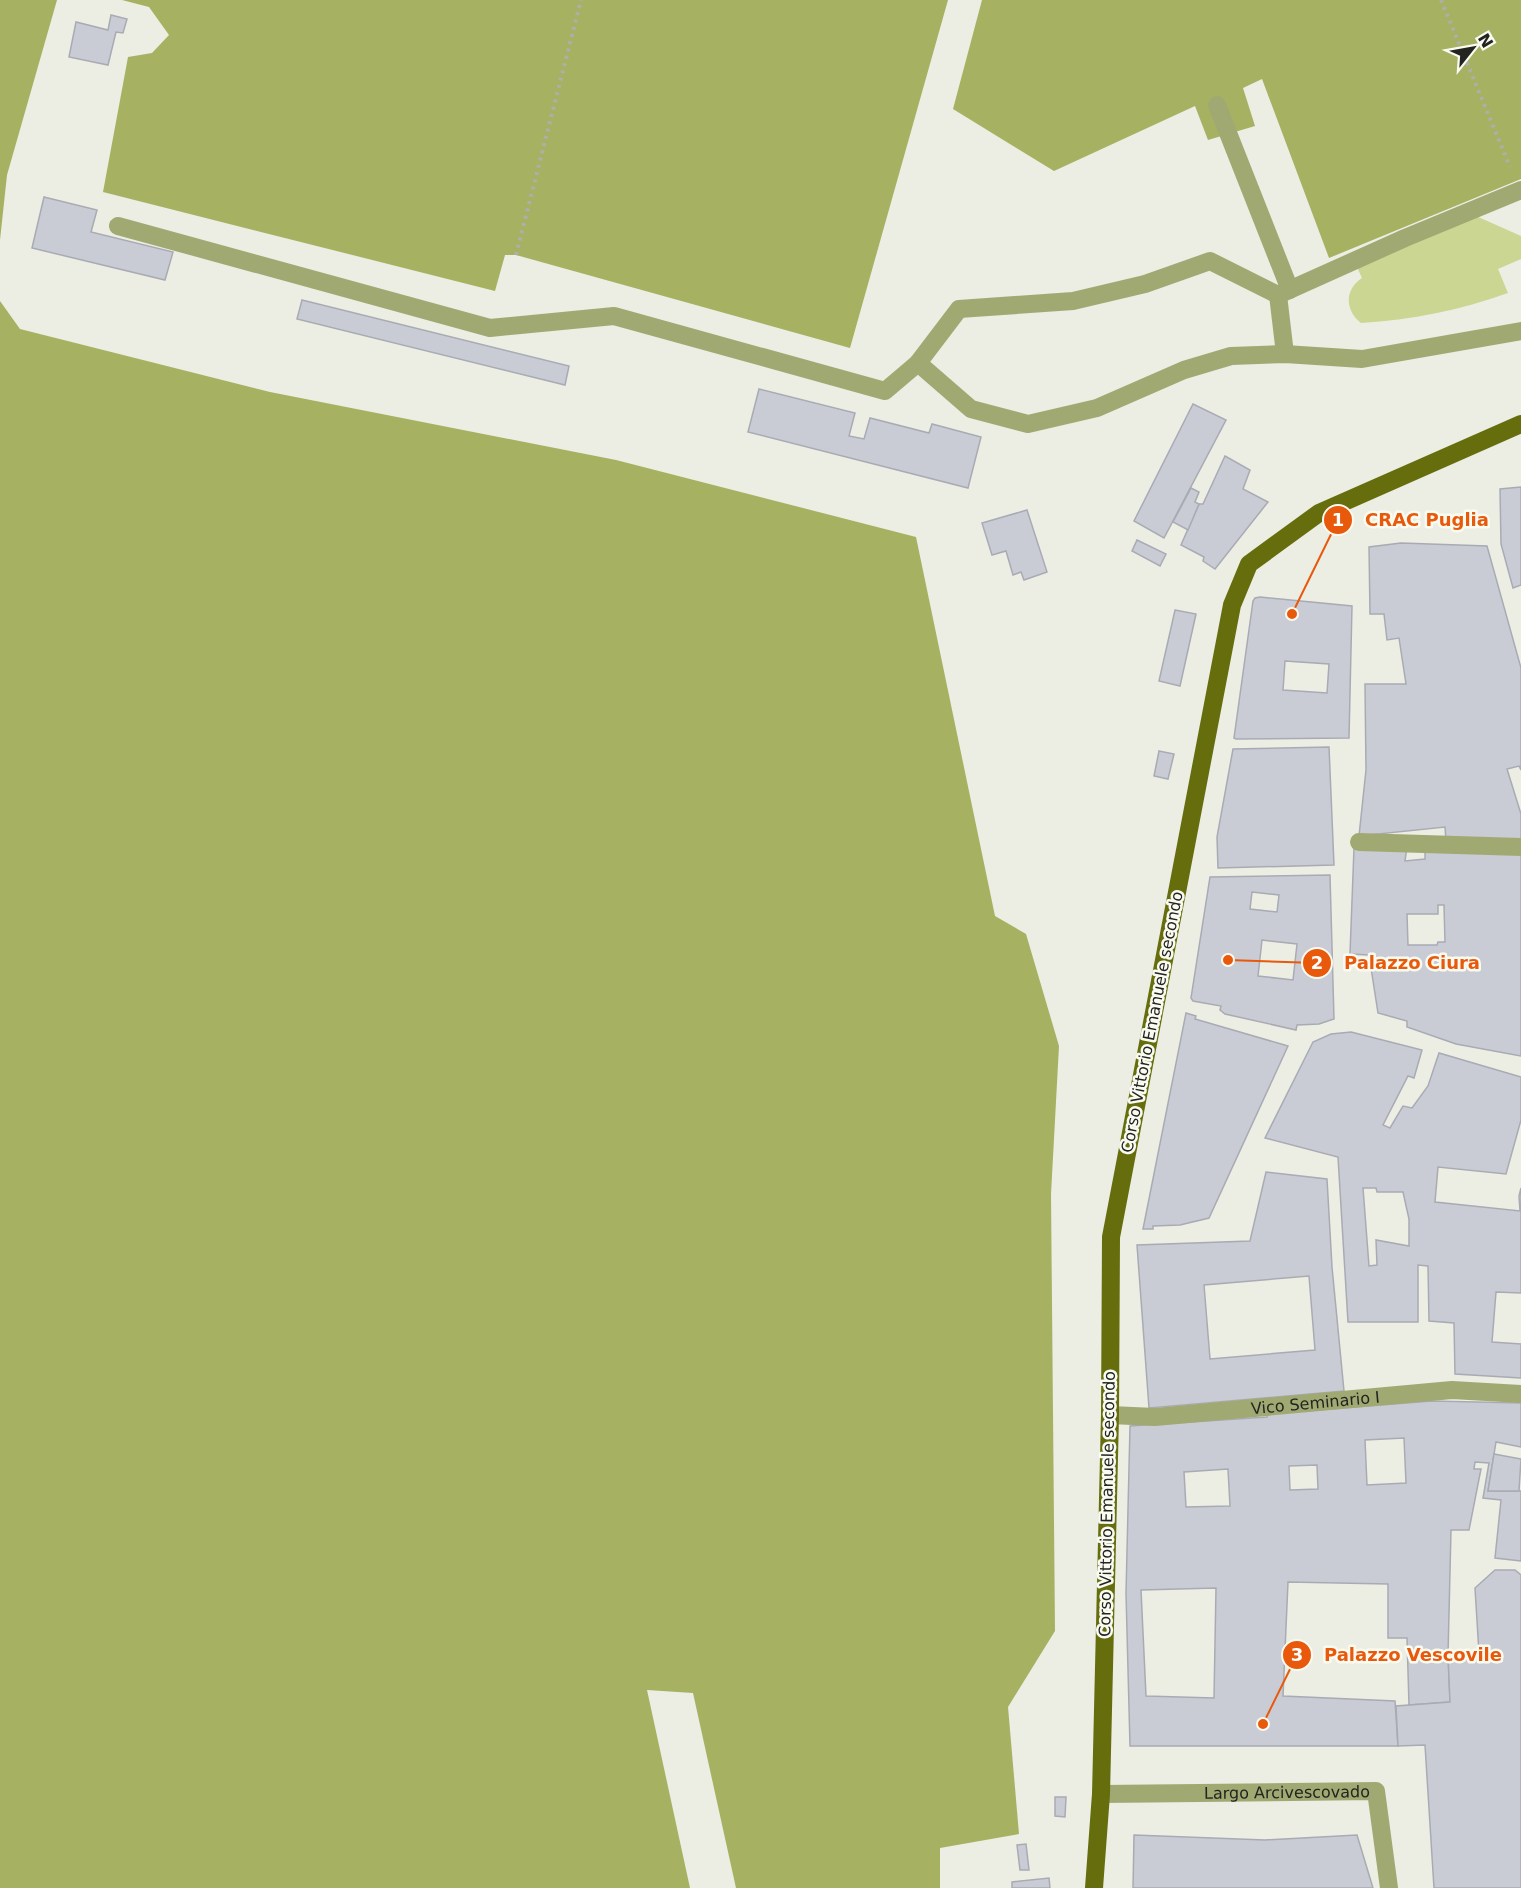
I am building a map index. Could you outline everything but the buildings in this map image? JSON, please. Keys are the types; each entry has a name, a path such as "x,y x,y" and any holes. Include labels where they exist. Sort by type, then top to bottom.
{"main road":[{"name":"Corso Vittorio Emanuele secondo","path":"1094,1888 1101,1794 1110,1415 1111,1237 1232,605 1249,564 1318,513 1521,424"}],"street":[{"path":"1217,105 1284,293 1285,354"},
{"path":"118,226 490,328 614,316 885,391 918,363 959,309 1073,301 1145,284 1210,261 1284,293 1517,183"},
{"path":"918,363 971,409 1028,424 1097,408 1184,370 1231,356 1285,354 1362,359 1521,331"},
{"path":"1359,842 1521,847"},
{"name":"Vico Seminario I","path":"1110,1415 1155,1417 1452,1390 1521,1394"},
{"name":"Largo Arcivescovado","path":"1101,1794 1376,1791 1389,1888"}],"path":[{"path":"516,255 581,0"},
{"path":"1441,0 1517,183"}],"shaded area":[{"path":"0,0 57,0 7,175 0,240"},
{"path":"122,0 948,0 850,348 516,255 505,255 495,291 103,192 128,57 152,53 169,35 149,7"},
{"path":"982,0 1521,0 1521,179 1329,258 1262,79 1243,88 1255,126 1208,140 1195,106 1054,171 953,109"},
{"path":"1476,216 1521,236 1521,259 1498,269 1508,293 1417,317 1361,323 1356,318 1349,300 1352,288 1362,278 1356,265"},
{"path":"0,301 20,329 270,392 616,460 916,537 995,916 1026,934 1059,1046 1051,1194 1055,1631 1008,1707 1019,1834 940,1848 940,1888 736,1888 693,1693 647,1690 690,1888 0,1888"}],"place":[{"name":"CRAC Puglia","path":"1292,614"},
{"name":"Palazzo Ciura","path":"1228,960"},
{"name":"Palazzo Vescovile","path":"1263,1724"}]}
